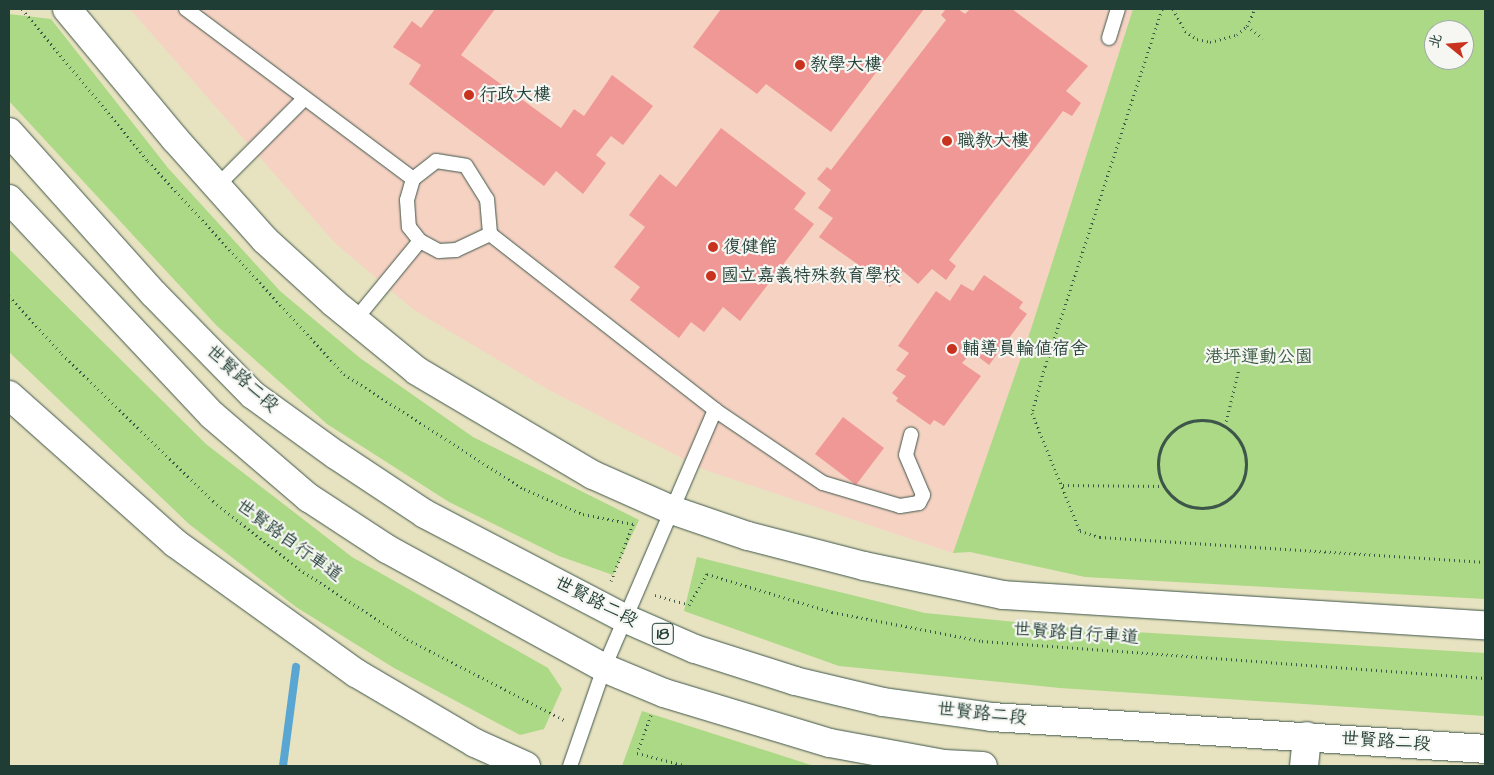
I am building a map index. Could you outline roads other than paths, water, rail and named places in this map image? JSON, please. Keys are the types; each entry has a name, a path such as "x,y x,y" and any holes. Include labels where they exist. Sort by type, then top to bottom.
{"main road":[{"path":"67,9 265,240 355,320 417,371 593,475 672,510 748,536 864,566 1003,595 1485,625"},
{"name":"世賢路二段","path":"9,132 154,294 253,394 336,455 426,514 624,618 704,652 795,681 883,702 992,717 1485,749"},
{"path":"9,199 212,415 309,498 435,576 604,668 664,693 830,743 944,764 983,766"},
{"path":"9,394 175,544 356,673 475,743 526,766"},
{"path":"1304,766 1307,736"}],"lane":[{"path":"186,9 413,179"},
{"path":"1109,38 1118,9"},
{"path":"217,186 306,98"},
{"path":"490,234 456,250 439,251 420,241 409,227 407,200 413,179 436,161 466,166 487,200 490,234 715,410 823,483 900,506 919,503 923,495 906,455 911,435"},
{"path":"355,320 420,241"},
{"path":"570,766 604,668 624,618 715,410"}],"waterway":[{"path":"283,766 296,667"}],"place":[{"name":"教學大樓","path":"800,65"},
{"name":"行政大樓","path":"469,95"},
{"name":"職教大樓","path":"947,141"},
{"name":"復健館","path":"713,247"},
{"name":"國立嘉義特殊教育學校","path":"711,276"},
{"name":"輔導員輪值宿舍","path":"952,349"}],"park label":[{"name":"港坪運動公園","path":"1259,357"}]}
